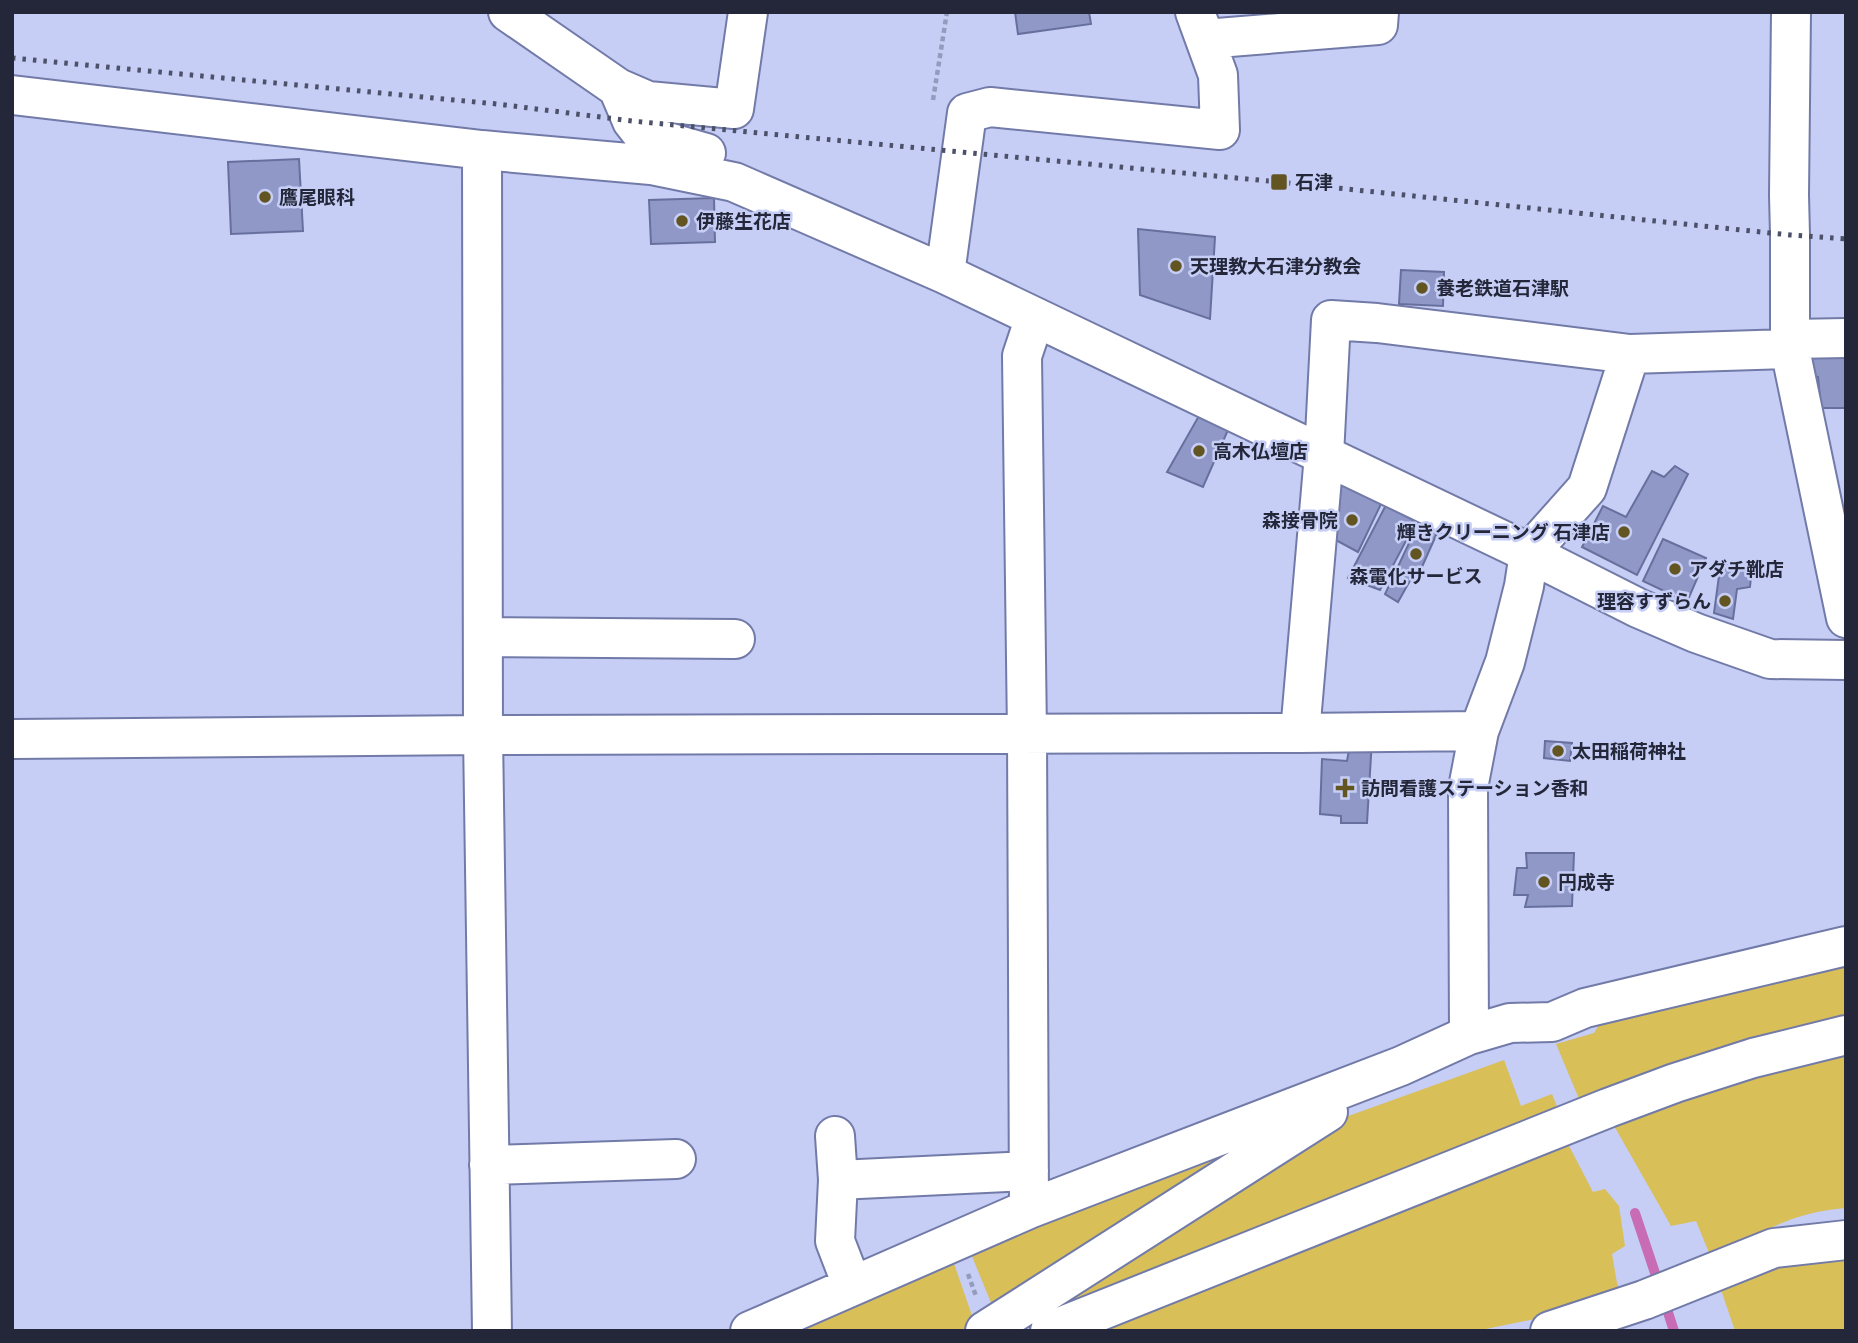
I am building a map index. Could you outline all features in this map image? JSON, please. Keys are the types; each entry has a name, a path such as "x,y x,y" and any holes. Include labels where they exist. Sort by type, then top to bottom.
{"street":[{"path":"509,12 618,88 648,101 734,109 748,12"},
{"path":"945,274 967,113 990,107 1220,130 1218,75 1200,26 1378,25 1379,12"},
{"path":"1791,12 1790,344 1846,618"},
{"path":"618,88 632,121 643,135 704,152 734,182"},
{"path":"12,95 482,150 651,164 734,182 945,274 1529,553 1638,608 1696,633 1770,659 1846,660"},
{"path":"482,150 483,735 492,1331"},
{"path":"1029,1209 1022,356 1035,317"},
{"path":"1300,733 1324,455 1331,320 1377,323 1630,354 1846,338"},
{"path":"1469,1035 1468,788 1479,730 1505,662 1524,586 1529,553 1587,488 1630,354"},
{"path":"483,637 735,639"},
{"path":"12,739 1479,730"},
{"path":"750,1331 1029,1209 1328,1095 1469,1035 1510,1023 1552,1022 1585,1008 1846,946"},
{"path":"986,1330 1333,1109 1538,1037 1552,1022"},
{"path":"1050,1331 1675,1083 1752,1058 1846,1035"},
{"path":"835,1136 838,1180 835,1241 852,1285"},
{"path":"489,1165 676,1159"},
{"path":"838,1180 1028,1171"},
{"path":"1550,1331 1644,1300 1774,1248 1846,1240"}],"path":[{"path":"957,1240 986,1330"}],"shaded area":[{"path":"1846,959 1846,1022 1582,1106 1556,1044 1594,1033 1605,1014"},
{"path":"1846,1054 1846,1208 1809,1214 1776,1225 1712,1260 1696,1221 1671,1226 1613,1124 1754,1078"},
{"path":"1504,1060 1521,1106 1552,1094 1560,1114 1013,1331 1340,1119"},
{"path":"1256,1133 1260,1148 996,1315 967,1244"},
{"path":"1567,1142 1593,1192 1605,1189 1619,1206 1625,1246 1612,1254 1623,1301 1476,1331 1096,1331"},
{"path":"950,1252 976,1327 972,1331 777,1331"},
{"path":"1846,1252 1846,1331 1735,1331 1717,1278"}],"building":[{"path":"1015,12 1089,12 1091,24 1018,34"},
{"name":"鷹尾眼科","path":"299,159 303,231 231,234 228,162"},
{"name":"伊藤生花店","path":"714,198 715,242 651,244 649,200"},
{"name":"天理教大石津分教会","path":"1138,229 1215,237 1210,319 1140,295"},
{"name":"養老鉄道石津駅","path":"1401,270 1444,272 1443,306 1399,304"},
{"path":"1846,349 1846,408 1821,408 1818,377 1811,378 1808,351"},
{"name":"高木仏壇店","path":"1200,414 1228,430 1203,487 1167,472"},
{"name":"輝きクリーニング 石津店","path":"1675,466 1688,474 1637,575 1582,547 1603,506 1626,517 1652,471 1664,477"},
{"name":"森接骨院","path":"1336,481 1381,504 1358,552 1330,537"},
{"path":"1386,505 1416,522 1380,590 1348,578"},
{"name":"森電化サービス","path":"1418,524 1438,531 1417,578 1412,577 1398,602 1385,594"},
{"name":"アダチ靴店","path":"1663,539 1706,558 1687,602 1643,581"},
{"name":"理容すずらん","path":"1721,561 1752,566 1750,587 1737,589 1733,619 1714,613"},
{"name":"訪問看護ステーション香和","path":"1372,739 1367,823 1341,823 1341,816 1320,814 1322,759 1347,761 1349,750"},
{"name":"太田稲荷神社","path":"1545,741 1572,743 1570,761 1544,758"},
{"name":"円成寺","path":"1526,853 1574,853 1572,906 1525,907 1528,895 1514,895 1517,868 1527,868"}],"waterway":[{"path":"1635,1213 1659,1285"},
{"path":"1664,1300 1674,1331"}],"railway":[{"path":"12,58 1846,239"}],"place":[{"name":"石津","path":"1279,182"},
{"name":"鷹尾眼科","path":"265,197"},
{"name":"伊藤生花店","path":"682,221"},
{"name":"天理教大石津分教会","path":"1176,266"},
{"name":"養老鉄道石津駅","path":"1422,288"},
{"name":"高木仏壇店","path":"1199,451"},
{"name":"森接骨院","path":"1352,520"},
{"name":"輝きクリーニング 石津店","path":"1624,532"},
{"name":"森電化サービス","path":"1416,554"},
{"name":"アダチ靴店","path":"1675,569"},
{"name":"理容すずらん","path":"1725,601"},
{"name":"太田稲荷神社","path":"1558,751"},
{"name":"訪問看護ステーション香和","path":"1345,788"},
{"name":"円成寺","path":"1544,882"}]}
